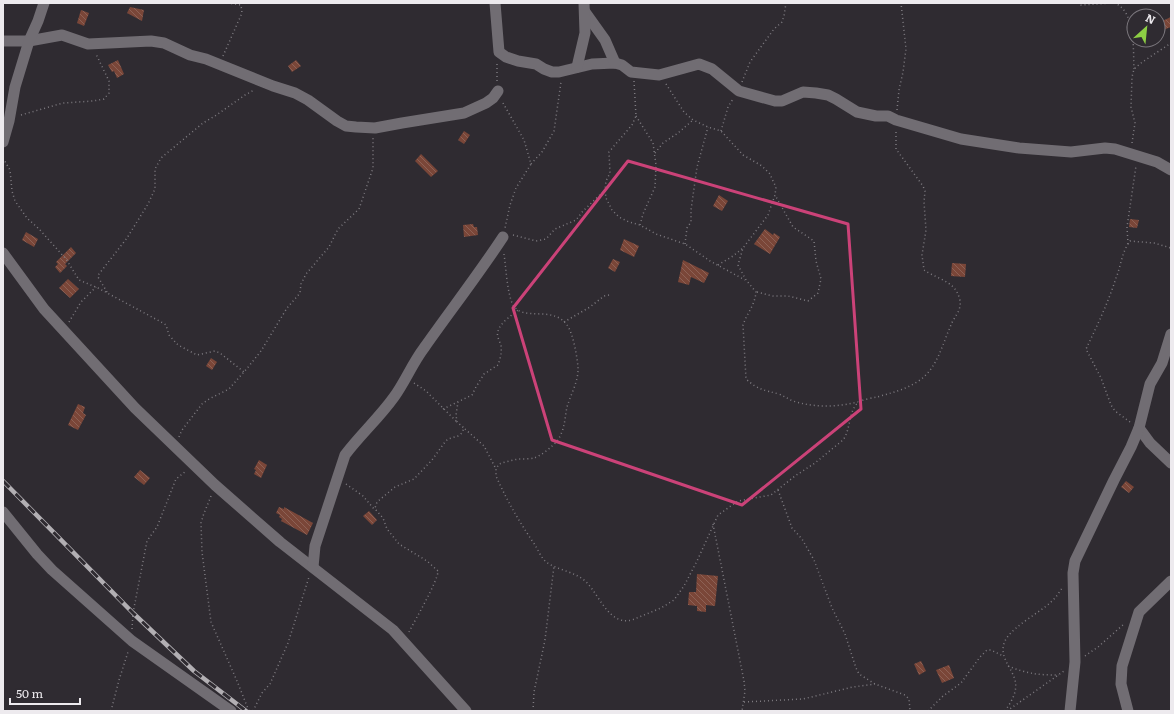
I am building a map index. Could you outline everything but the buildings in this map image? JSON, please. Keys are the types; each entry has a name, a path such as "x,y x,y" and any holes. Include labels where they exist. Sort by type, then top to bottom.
{"street":[{"path":"3,142 9,121 14,87 29,41 44,3"},
{"path":"495,3 499,52 506,57 536,64 552,72 559,72 592,64 615,63 631,72 659,75 699,64 712,70 739,91 775,101 782,101 803,92 828,95 857,112 876,116 888,116 896,120 961,139 1019,148 1072,152 1105,148 1157,162 1171,170"},
{"path":"572,69 585,33 584,7"},
{"path":"584,7 605,40 615,63"},
{"path":"3,40 29,41 62,35 88,44 151,41 164,43 190,55 206,59 266,84 295,93 346,126 375,128 402,122 464,113 486,103 493,98 498,91"},
{"path":"313,566 315,546 345,455 395,396 423,349 465,292 504,235"},
{"path":"3,253 44,309 135,408 214,485 280,542 313,566 349,596 376,615 404,642 466,711"},
{"path":"1070,711 1075,662 1075,561 1131,447 1139,428 1150,384 1162,364 1171,334"},
{"path":"1139,428 1150,443 1171,464"},
{"path":"3,512 36,554 132,641 231,711"},
{"path":"1128,711 1121,684 1122,666 1139,612 1171,581"}],"path":[{"path":"219,64 242,13 241,5 228,3"},
{"path":"721,131 728,107 739,91 750,62 774,29 782,22 786,3"},
{"path":"756,292 756,300 745,318 743,325 746,379 753,385 765,391 780,394 792,401 804,404 827,407 845,405 902,390 918,382 928,373 936,360 960,307 960,300 957,292 952,286 924,270 922,255 926,230 924,202 925,191 896,149 896,120 899,90 906,49 900,3"},
{"path":"1077,3 1081,5 1113,3 1122,8 1133,32 1134,70 1132,77 1131,107 1135,123 1134,155 1126,227 1128,244 1104,310 1086,350 1101,378 1111,405 1115,411 1139,428"},
{"path":"1134,70 1141,63 1171,43"},
{"path":"9,121 22,114 64,103 104,99 109,93 109,81 96,54 88,44"},
{"path":"499,52 497,63 498,91 508,114 524,140 531,164"},
{"path":"572,69 562,82 554,131 542,152 531,164 516,188 510,205 504,235 511,299 514,306 518,310 530,314 552,315 560,318 569,327 578,367 562,433 553,446 534,458 512,460 498,464 496,469 496,476 514,512 545,560 554,566 582,578 615,618 628,621 661,608 674,600 684,586 718,515 738,501 771,495 795,476 815,463 847,436 854,407 860,402"},
{"path":"631,72 634,81 636,116 632,125 609,152 610,173 606,181 605,190 606,198 612,210 619,217 629,222 640,225 656,234 685,244 710,261 746,280"},
{"path":"659,75 684,112 693,120 721,131 743,155 762,166 770,174 776,187 775,195 768,215 743,248 718,265"},
{"path":"108,293 98,277 99,274 126,238 148,204 154,189 155,169 161,158 203,123 245,94 266,84"},
{"path":"636,116 653,143 656,175 655,187 643,214 640,225"},
{"path":"655,154 663,143 693,120"},
{"path":"685,244 688,228 691,222 691,210 698,166 708,127"},
{"path":"177,449 182,430 202,404 229,389 261,351 287,308 300,294 301,284 306,274 329,247 338,229 359,209 373,168 374,157 372,142 375,128"},
{"path":"3,158 10,170 12,191 15,201 27,218 66,259 79,280 108,293 163,323 166,326 169,336 178,345 197,355 215,351 220,353 244,372"},
{"path":"504,235 536,241 546,239 554,229 576,220 583,211 605,190"},
{"path":"743,248 738,265 746,280 756,292 773,296 788,296 808,301 818,293 821,279 816,261 814,241 793,227 775,195"},
{"path":"1128,244 1130,241 1154,243 1171,248"},
{"path":"68,334 68,325 74,312 81,302 96,287"},
{"path":"564,322 590,308 604,296 609,295"},
{"path":"443,409 472,395 484,374 498,365 501,345 498,338 498,330 518,310"},
{"path":"407,376 412,382 426,391 443,409 484,446 496,469"},
{"path":"457,422 456,415 458,402"},
{"path":"376,510 376,504 380,500 396,487 414,479 432,460 445,442 448,439 458,436 462,433 464,428"},
{"path":"112,711 119,680 132,641 133,613 147,541 157,527 176,479 194,465"},
{"path":"339,475 344,483 363,496 383,518 387,529 399,544 427,561 438,571 434,584 404,642"},
{"path":"214,485 201,523 202,552 211,622 249,711"},
{"path":"778,490 792,528 802,539 814,560 859,674 875,684 905,695 909,699 910,711"},
{"path":"713,524 746,691 742,711"},
{"path":"252,711 262,693 270,684 288,643 313,566"},
{"path":"533,711 534,692 545,640 554,566"},
{"path":"1006,711 1012,700 1015,688 1015,679 1003,656 1006,639 1023,623 1052,601 1074,573"},
{"path":"1075,662 1098,647 1139,612"},
{"path":"928,711 943,696 961,683 987,650 991,650 1003,656"},
{"path":"1008,666 1024,673 1059,675"},
{"path":"1006,711 1066,670"},
{"path":"744,702 803,699 853,687 875,684"}],"highlighted area":[{"path":"628,161 848,224 861,409 742,505 552,440 513,308"}],"railway":[{"path":"3,481 133,613 194,671 246,711"}]}
